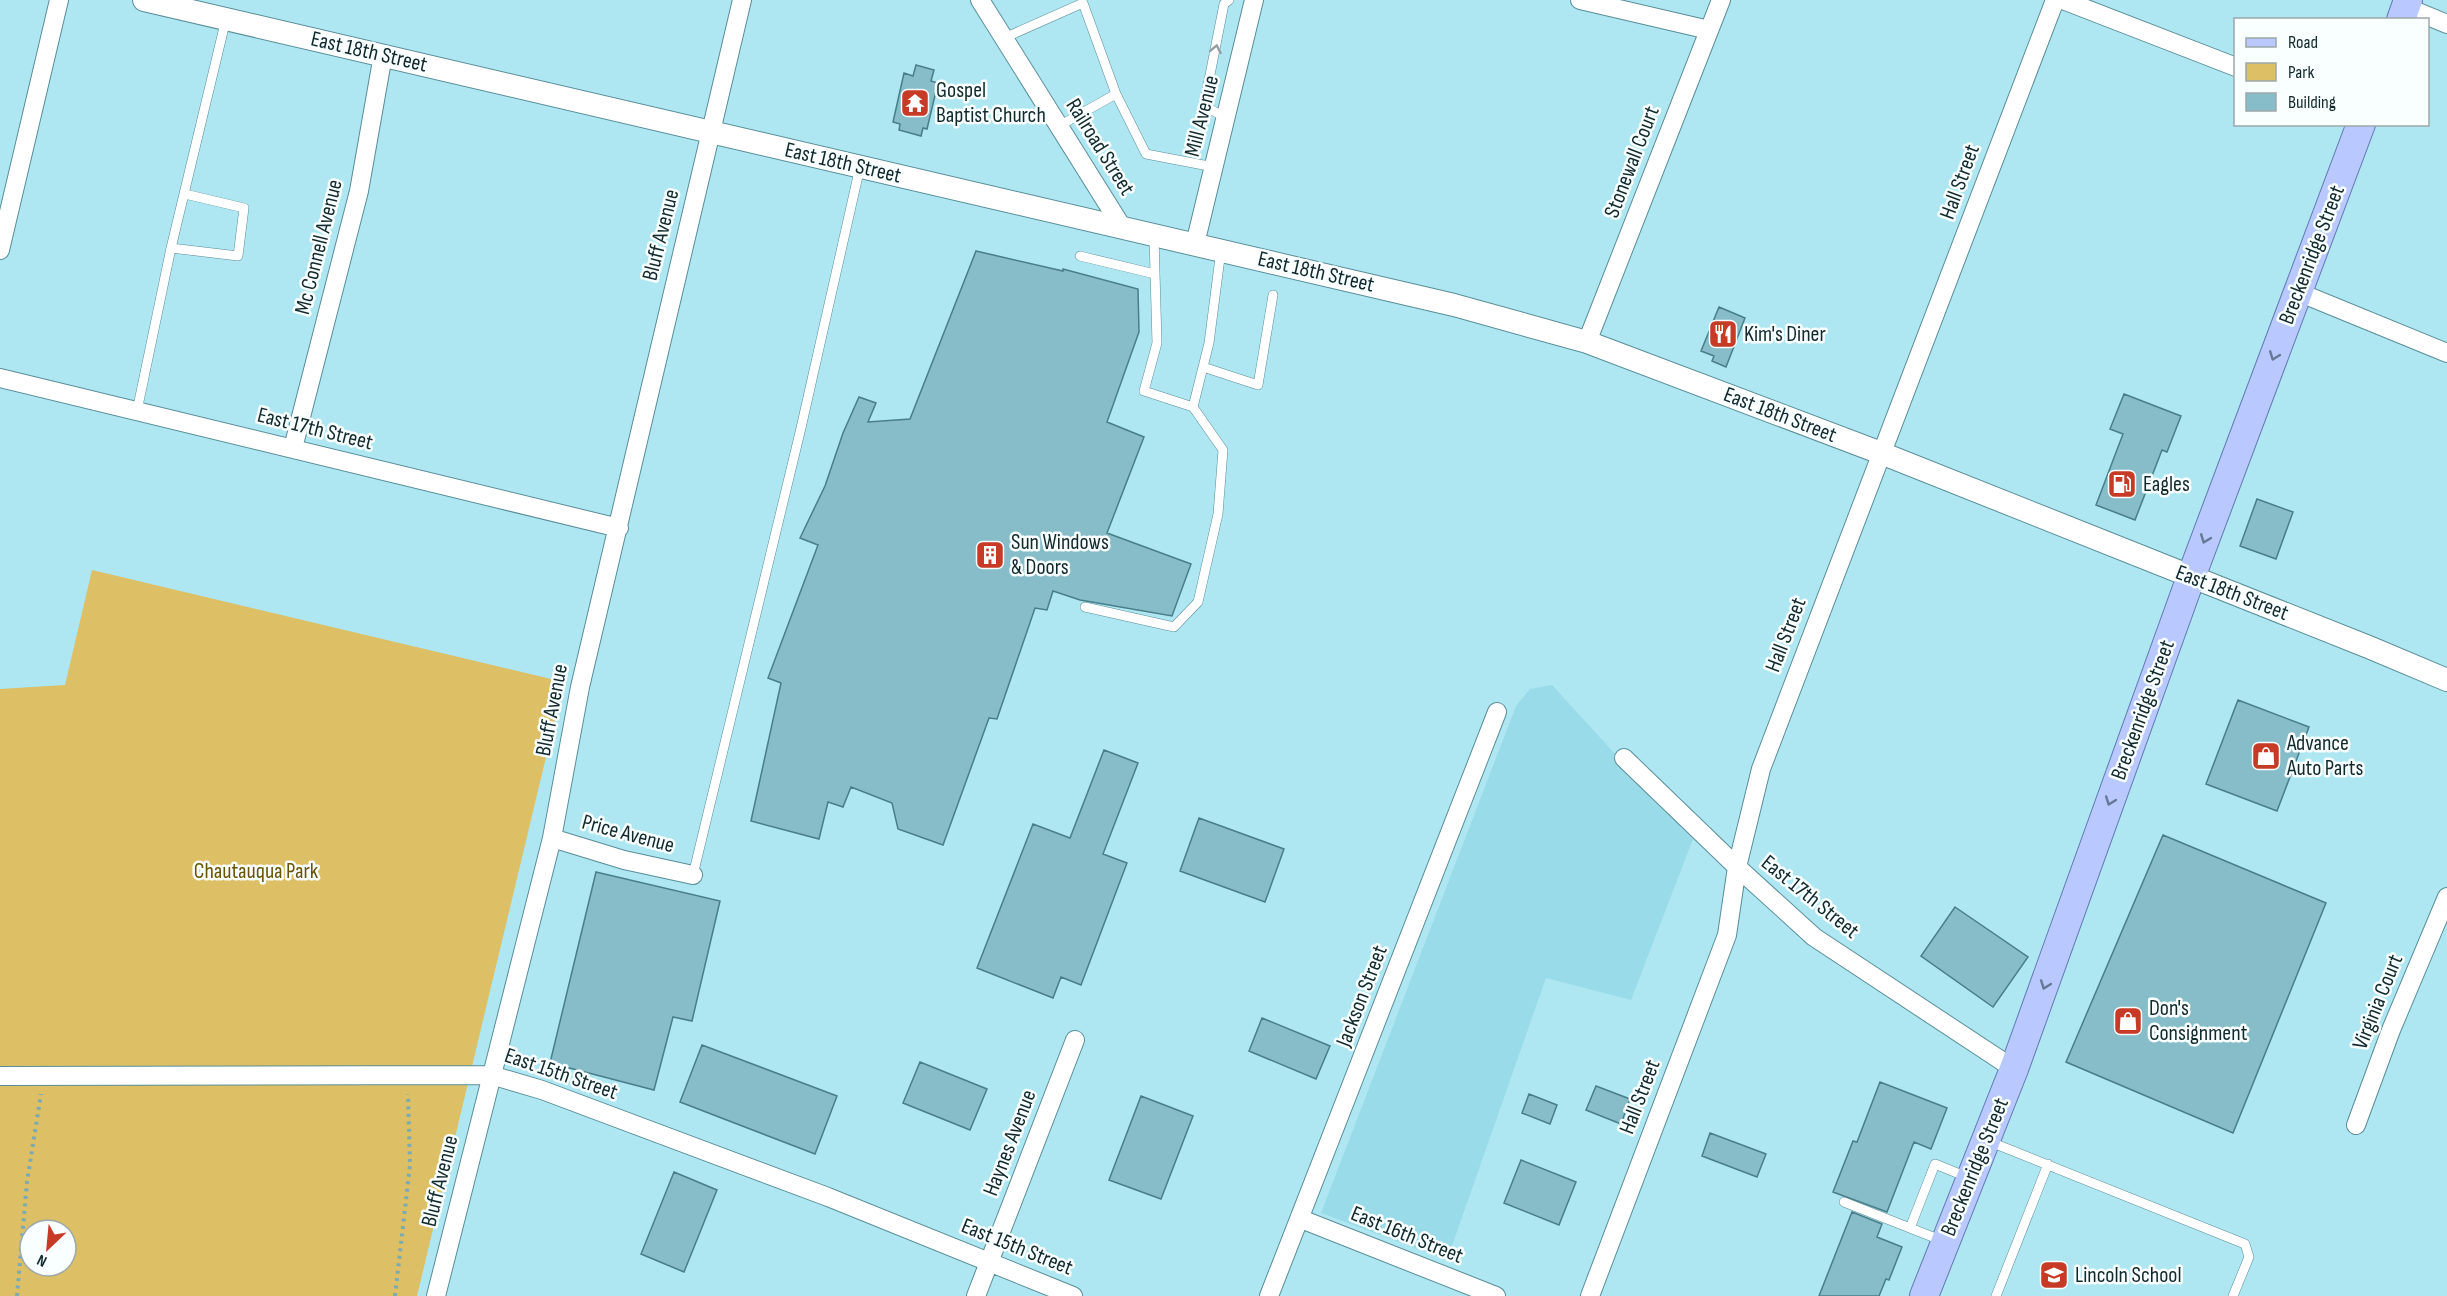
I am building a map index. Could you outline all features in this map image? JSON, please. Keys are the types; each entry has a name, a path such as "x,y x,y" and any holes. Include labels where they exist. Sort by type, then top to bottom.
{"main road":[{"name":"Breckenridge Street","path":"1924,1296 2014,1069 2191,577 2360,126"}],"street":[{"path":"0,250 59,0"},
{"name":"East 18th Street","path":"144,0 1454,305 1587,342 1881,453 2447,680"},
{"name":"Bluff Avenue","path":"436,1296 552,838 580,687 742,0"},
{"name":"Railroad Street","path":"980,0 1122,227"},
{"name":"Mill Avenue","path":"1195,244 1254,0"},
{"path":"1580,0 1709,30"},
{"name":"Stonewall Court","path":"1587,342 1721,0"},
{"name":"Hall Street","path":"1590,1296 1727,935 1737,867 1761,770 2055,0"},
{"path":"2063,0 2234,67"},
{"path":"2405,9 2447,24"},
{"name":"Mc Connell Avenue","path":"293,448 359,191 383,55"},
{"path":"2298,292 2447,353"},
{"name":"East 17th Street","path":"0,378 619,528"},
{"name":"Jackson Street","path":"1269,1296 1497,712"},
{"name":"East 17th Street","path":"1624,758 1737,867 1814,937 2014,1069"},
{"name":"Price Avenue","path":"552,838 624,860 693,875"},
{"name":"Virginia Court","path":"2356,1125 2391,1030 2447,897"},
{"name":"Haynes Avenue","path":"976,1296 1075,1040"},
{"name":"East 15th Street","path":"0,1076 491,1075 542,1090 817,1192 1073,1296"},
{"name":"East 16th Street","path":"1300,1219 1496,1296"}],"lane":[{"path":"1226,118 1210,109 1206,95 1224,4 1228,0"},
{"path":"1004,38 1083,3 1116,94 1146,154 1214,167"},
{"path":"137,411 171,248 226,19"},
{"path":"1059,126 1116,94"},
{"path":"693,875 801,428 860,167"},
{"path":"171,248 238,256 244,208 185,194"},
{"path":"1085,607 1174,627 1198,602 1218,514 1222,450 1193,407 1144,391 1157,344 1154,234"},
{"path":"1193,407 1209,343 1221,250"},
{"path":"1080,256 1155,274"},
{"path":"1203,368 1258,385 1273,295"},
{"path":"1986,1140 2245,1244 2248,1257 2233,1296"},
{"path":"1910,1228 1935,1164 1971,1179"},
{"path":"1996,1296 2049,1164"},
{"path":"1844,1202 1946,1242"}],"path":[{"path":"395,1296 410,1165 407,1075"},
{"path":"17,1296 27,1182 45,1076"}],"shaded area":[{"path":"1552,685 1693,839 1631,1000 1546,978 1447,1260 1321,1213 1516,706 1530,689"}],"green space":[{"name":"Chautauqua Park","path":"92,570 564,682 417,1296 0,1296 0,689 65,685"}],"building":[{"name":"Gospel Baptist Church","path":"916,65 934,70 931,81 938,83 927,129 923,128 921,136 899,130 900,124 893,122 904,73 913,76"},
{"name":"Sun Windows & Doors","path":"976,251 1063,271 1063,269 1138,289 1139,332 1107,422 1144,437 1107,533 1191,564 1172,616 1080,600 1053,591 1047,610 1035,608 997,719 989,718 943,845 898,829 892,803 851,787 843,807 828,802 819,839 751,821 781,683 768,678 818,545 800,538 825,486 843,433 859,397 876,403 868,422 910,419"},
{"name":"Kim's Diner","path":"1719,307 1745,318 1726,367 1712,361 1714,356 1701,351"},
{"path":"2124,394 2181,416 2167,452 2162,450 2135,520 2096,505 2123,434 2110,429"},
{"path":"2257,499 2293,512 2276,559 2240,546"},
{"path":"2238,700 2309,727 2277,811 2206,784"},
{"path":"1104,750 1138,763 1103,854 1127,863 1081,985 1061,977 1053,998 977,968 1033,824 1070,838"},
{"path":"1199,818 1284,849 1265,902 1180,871"},
{"path":"2163,835 2326,903 2233,1133 2066,1062"},
{"path":"596,872 720,901 692,1021 673,1017 654,1090 550,1063"},
{"path":"1955,907 2028,957 1993,1007 1921,956"},
{"path":"1262,1018 1330,1046 1316,1079 1249,1051"},
{"path":"702,1045 837,1096 815,1154 680,1102"},
{"path":"920,1062 987,1089 970,1130 903,1103"},
{"path":"1880,1082 1947,1108 1931,1149 1914,1142 1887,1212 1833,1192 1853,1141 1857,1142"},
{"path":"1596,1086 1630,1099 1621,1124 1586,1110"},
{"path":"1529,1094 1557,1105 1550,1124 1522,1113"},
{"path":"1141,1096 1193,1116 1161,1199 1109,1180"},
{"path":"1710,1133 1766,1154 1757,1177 1702,1156"},
{"path":"1521,1160 1576,1182 1559,1225 1504,1203"},
{"path":"674,1172 717,1190 684,1272 641,1254"},
{"path":"1852,1212 1882,1224 1877,1237 1902,1247 1889,1280 1886,1279 1879,1296 1819,1296"}],"place":[{"name":"Gospel Baptist Church","path":"915,103"},
{"name":"Kim's Diner","path":"1723,334"},
{"name":"Eagles","path":"2122,484"},
{"name":"Sun Windows & Doors","path":"990,555"},
{"name":"Advance Auto Parts","path":"2266,756"},
{"name":"Don's Consignment","path":"2128,1021"},
{"name":"Lincoln School","path":"2054,1275"}]}
